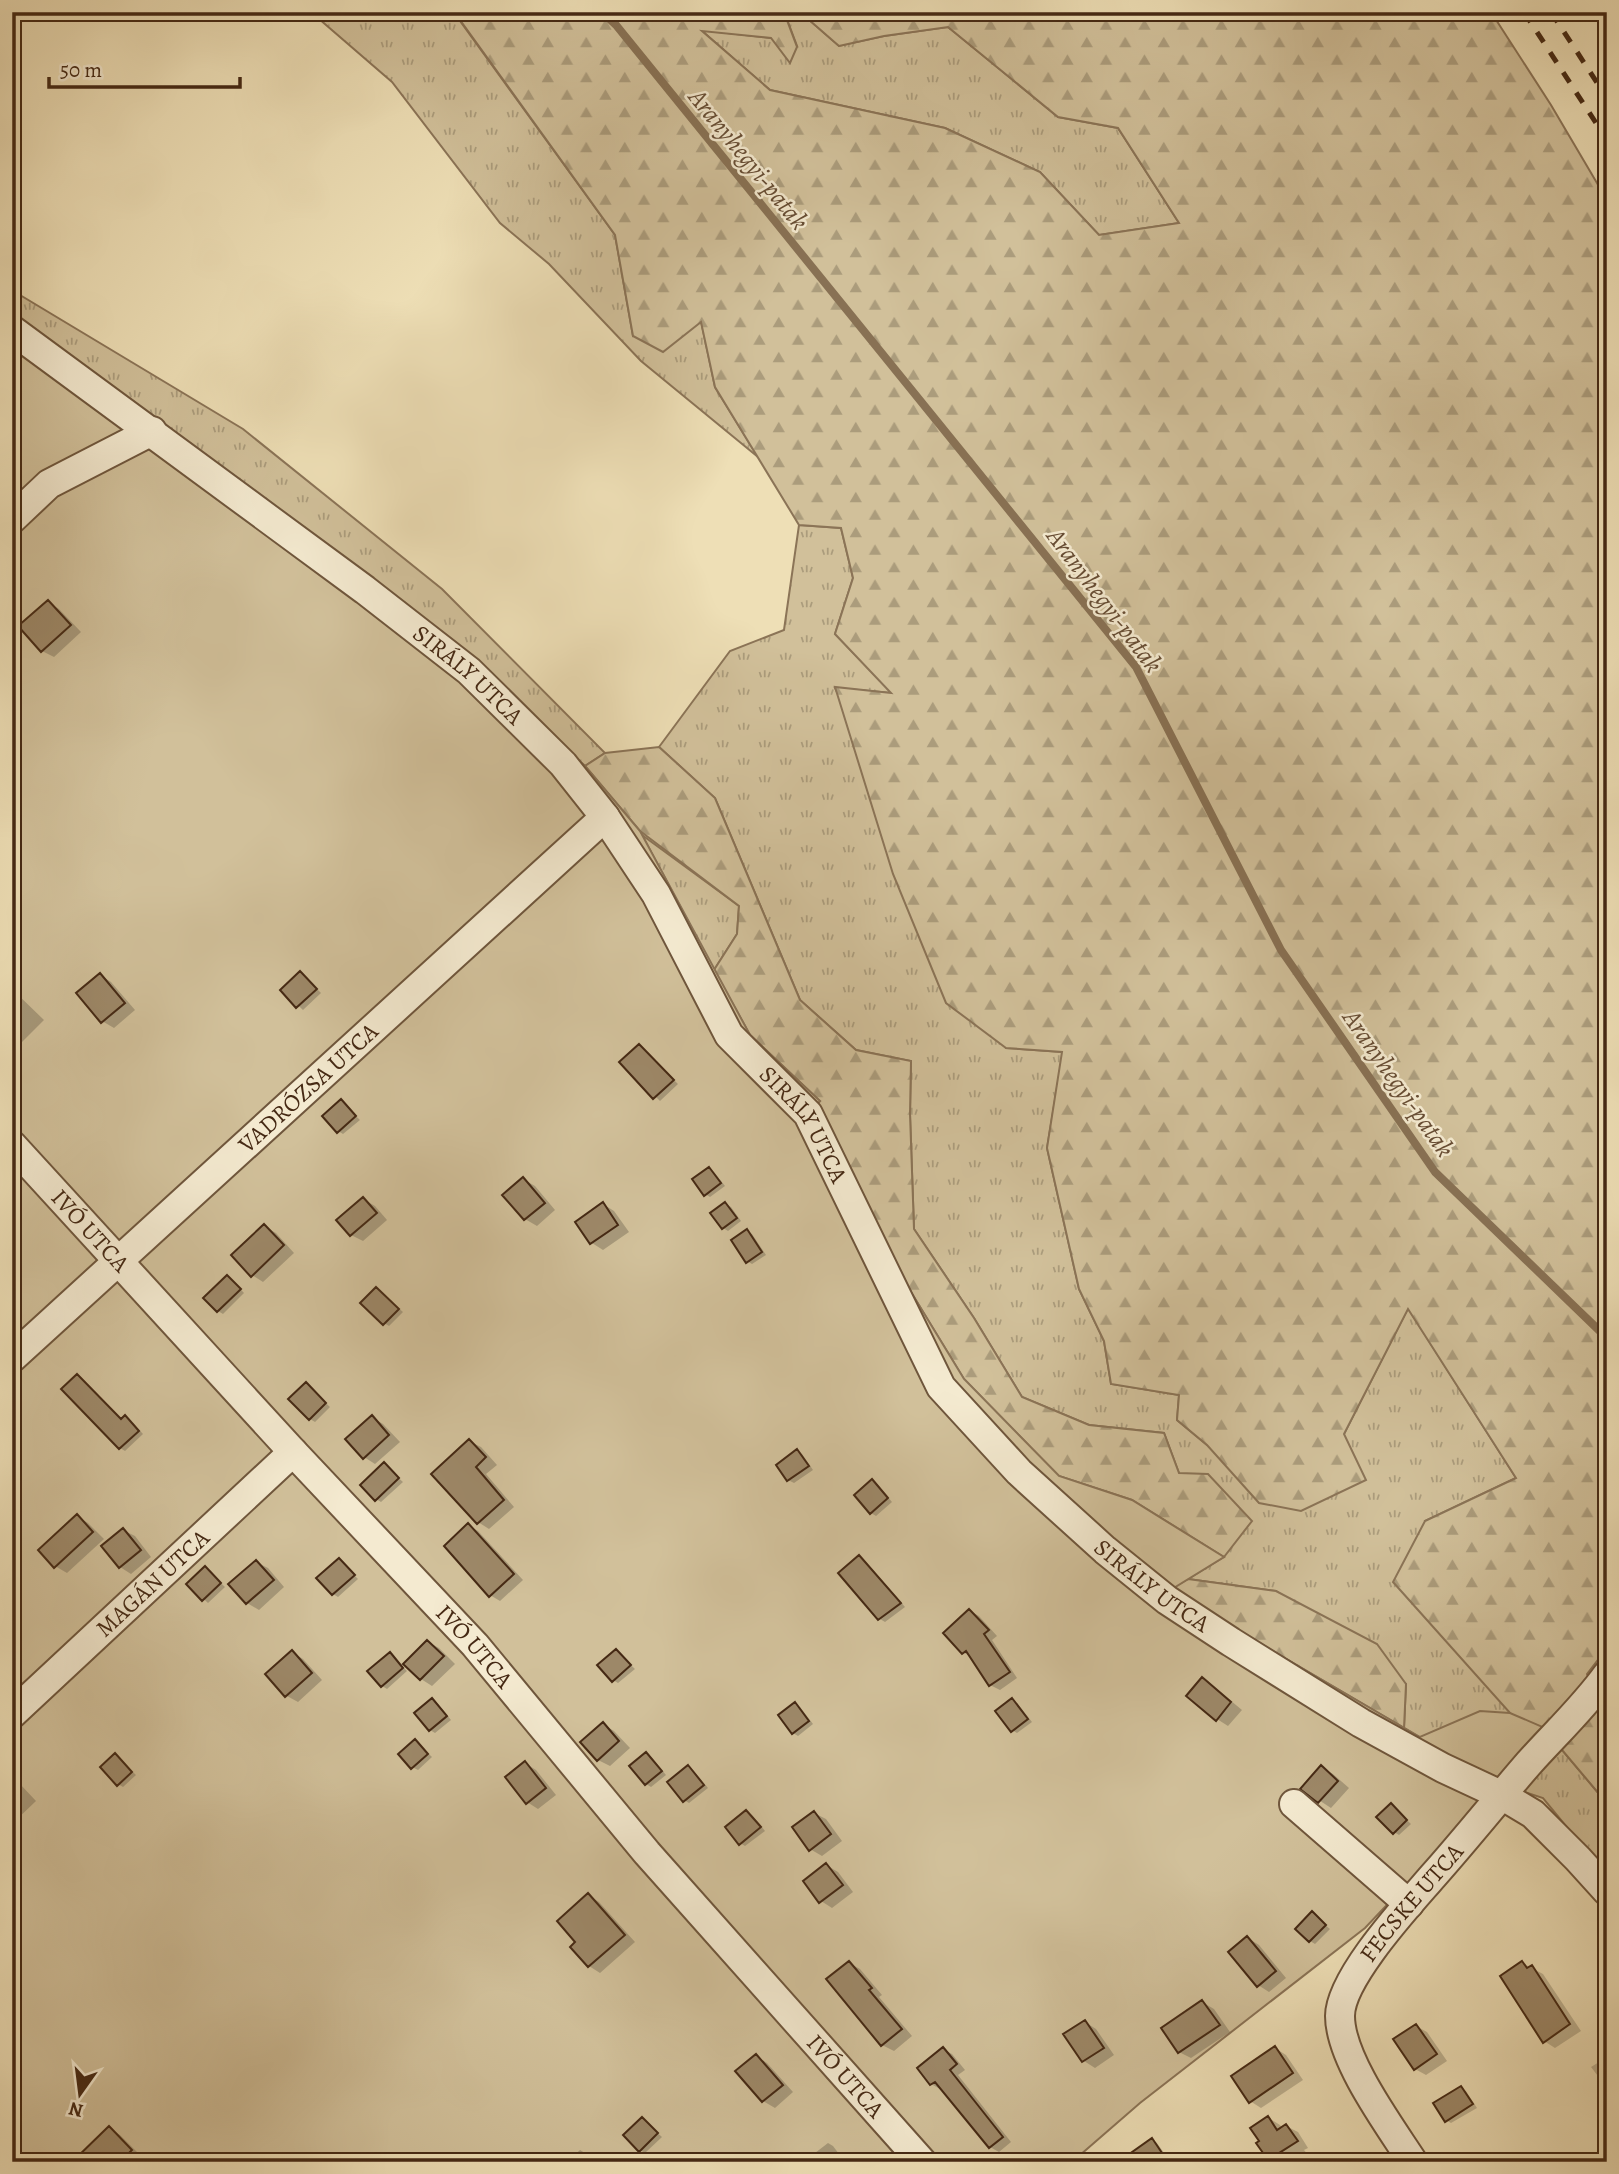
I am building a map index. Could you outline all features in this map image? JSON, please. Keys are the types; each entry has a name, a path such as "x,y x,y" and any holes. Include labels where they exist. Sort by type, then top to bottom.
{"street":[{"name":"SIRÁLY UTCA","path":"12,330 152,431 469,671 563,765 605,817 656,894 729,1035 808,1114 941,1387 1018,1472 1105,1550 1167,1600 1361,1723 1533,1814 1607,1891"},
{"path":"12,519 50,484 152,431"},
{"name":"VADRÓZSA UTCA","path":"12,1358 605,817"},
{"name":"IVÓ UTCA","path":"12,1145 293,1452 475,1645 647,1853 922,2162"},
{"name":"MAGÁN UTCA","path":"12,1714 293,1452"},
{"name":"FECSKE UTCA","path":"1413,2162 1349,2054 1342,2033 1340,2014 1343,2000 1370,1953 1528,1764 1594,1694 1607,1675"},
{"path":"1294,1804 1409,1905"}],"green space":[{"path":"311,12 458,12 455,14 615,235 633,336 701,321 715,387 758,457 641,361 549,264 500,223 392,82"},
{"path":"533,12 548,20 549,12 795,12 785,15 797,47 790,63 771,38 702,31 770,90 945,128 1040,172 1099,235 1179,223 1118,128 1058,117 948,27 884,36 839,46 800,12 1491,12 1551,105 1607,200 1607,1648 1587,1674 1607,1711 1607,1832 1600,1795 1563,1751 1510,1713 1393,1582 1425,1521 1516,1478 1408,1309 1344,1434 1366,1480 1301,1511 1259,1503 1207,1445 1177,1420 1179,1395 1111,1384 1104,1341 1079,1289 1047,1148 1062,1052 1006,1048 946,1003 893,874 835,687 891,693 835,634 853,578 841,528 799,525 715,387 701,322 663,352 633,336 615,235 455,13"},
{"path":"800,12 839,46 884,36 948,27 1058,117 1118,128 1179,223 1099,235 1040,172 945,128 770,90 701,30 771,38 797,46 785,14"},
{"path":"12,288 243,429 442,589 605,753 585,766 419,617 12,314"},
{"path":"12,314 419,617 585,766 640,831 750,1035 820,1101 808,1114 892,1261 964,1379 1059,1476 1132,1500 1224,1557 1169,1591 1420,1737 1480,1711 1510,1713 1552,1731 1365,1928 1140,2103 1072,2162 12,2162"},
{"path":"799,525 841,528 853,578 835,634 892,693 835,688 1006,1048 1063,1052 1047,1148 1079,1289 1104,1341 1111,1384 1179,1395 1177,1420 1207,1445 1344,1434 1408,1308 1516,1478 1425,1521 1531,1729 1563,1751 1600,1795 1607,1832 1607,1876 1543,1798 1497,1783 1404,1728 1406,1684 1276,1591 1188,1579 1224,1557 1179,1473 1164,1433 1089,1425 1022,1397 974,1318 914,1229 911,1061 856,1050 800,1000 715,798 659,747 730,651 784,630"},
{"path":"659,747 715,798 800,1000 856,1050 911,1061 914,1229 974,1318 1022,1397 1089,1425 1164,1433 1179,1473 1208,1474 1252,1521 1224,1557 1132,1500 1059,1476 964,1379 892,1261 808,1114 820,1101 750,1035 714,970 737,934 739,906 640,831 585,766 605,753"},
{"path":"642,835 739,906 737,934 714,970"},
{"path":"1188,1579 1276,1591 1377,1644 1406,1684 1404,1728 1169,1590"}],"building":[{"path":"48,600 71,625 41,652 18,626"},
{"path":"300,971 317,989 296,1008 280,990"},
{"path":"100,973 125,1003 101,1023 76,993"},
{"path":"639,1044 674,1080 653,1099 619,1062"},
{"path":"341,1099 356,1116 337,1133 322,1116"},
{"path":"709,1167 721,1183 704,1196 692,1179"},
{"path":"523,1177 545,1203 524,1220 502,1195"},
{"path":"363,1197 377,1213 350,1236 336,1220"},
{"path":"603,1202 618,1225 590,1244 575,1222"},
{"path":"725,1202 737,1218 722,1229 710,1213"},
{"path":"264,1224 284,1245 251,1277 231,1255"},
{"path":"747,1229 762,1252 746,1263 731,1240"},
{"path":"227,1275 241,1289 217,1312 203,1298"},
{"path":"376,1287 399,1309 383,1325 360,1303"},
{"path":"77,1374 121,1419 125,1415 139,1431 119,1449 61,1389"},
{"path":"306,1382 326,1403 309,1420 288,1399"},
{"path":"372,1415 389,1435 363,1459 345,1439"},
{"path":"469,1439 486,1457 476,1467 504,1500 477,1524 431,1474"},
{"path":"797,1449 809,1466 787,1481 776,1465"},
{"path":"384,1462 399,1478 375,1501 360,1485"},
{"path":"872,1479 888,1498 870,1514 854,1495"},
{"path":"77,1514 93,1532 54,1568 38,1550"},
{"path":"468,1523 514,1574 489,1597 444,1546"},
{"path":"123,1528 141,1550 119,1568 101,1546"},
{"path":"859,1555 901,1603 878,1620 838,1573"},
{"path":"339,1558 355,1575 332,1595 316,1578"},
{"path":"256,1560 274,1580 246,1604 228,1584"},
{"path":"205,1566 221,1583 202,1601 186,1584"},
{"path":"969,1609 989,1630 984,1634 1010,1672 989,1686 966,1651 962,1654 943,1633"},
{"path":"427,1640 444,1656 420,1680 403,1664"},
{"path":"616,1649 631,1665 612,1682 597,1665"},
{"path":"292,1650 312,1673 285,1697 265,1674"},
{"path":"390,1652 403,1668 381,1687 367,1671"},
{"path":"1202,1677 1231,1702 1216,1721 1186,1696"},
{"path":"432,1698 447,1716 429,1731 414,1713"},
{"path":"1012,1698 1028,1719 1011,1732 995,1711"},
{"path":"795,1702 809,1721 792,1734 778,1715"},
{"path":"603,1722 619,1741 597,1761 580,1742"},
{"path":"415,1739 428,1754 411,1769 398,1754"},
{"path":"646,1752 662,1771 645,1785 629,1766"},
{"path":"115,1753 132,1772 117,1786 100,1767"},
{"path":"525,1761 546,1788 526,1804 505,1777"},
{"path":"688,1765 704,1785 683,1802 667,1782"},
{"path":"1321,1765 1338,1781 1318,1803 1300,1789"},
{"path":"1391,1803 1407,1820 1393,1834 1376,1817"},
{"path":"746,1810 761,1827 739,1845 725,1827"},
{"path":"814,1811 831,1834 809,1851 792,1827"},
{"path":"826,1863 843,1885 819,1903 803,1881"},
{"path":"588,1893 625,1935 588,1967 570,1947 575,1942 557,1921"},
{"path":"1312,1911 1326,1925 1309,1942 1295,1929"},
{"path":"1247,1936 1276,1971 1257,1987 1228,1952"},
{"path":"849,1961 902,2029 881,2046 826,1979"},
{"path":"1522,1961 1527,1968 1532,1965 1570,2024 1543,2043 1500,1976"},
{"path":"1202,2000 1220,2025 1178,2053 1161,2028"},
{"path":"1085,2020 1104,2048 1082,2062 1063,2034"},
{"path":"1416,2024 1437,2054 1414,2070 1393,2039"},
{"path":"1275,2046 1293,2073 1249,2103 1231,2076"},
{"path":"943,2047 957,2064 950,2070 1003,2137 989,2148 935,2082 930,2085 917,2068"},
{"path":"756,2054 783,2085 762,2102 735,2071"},
{"path":"1461,2086 1473,2104 1445,2122 1433,2103"},
{"path":"1268,2116 1277,2130 1286,2124 1298,2141 1268,2160 1256,2143 1259,2141 1250,2128"},
{"path":"642,2117 658,2133 639,2152 623,2135"},
{"path":"109,2126 132,2150 120,2162 72,2162"},
{"path":"1152,2138 1168,2162 1118,2162"}],"waterway":[{"name":"Aranyhegyi-patak","path":"602,12 616,25 1136,667 1281,950 1435,1172 1607,1338"}],"railway":[{"path":"1524,12 1607,140"},
{"path":"1551,12 1607,98"}]}
